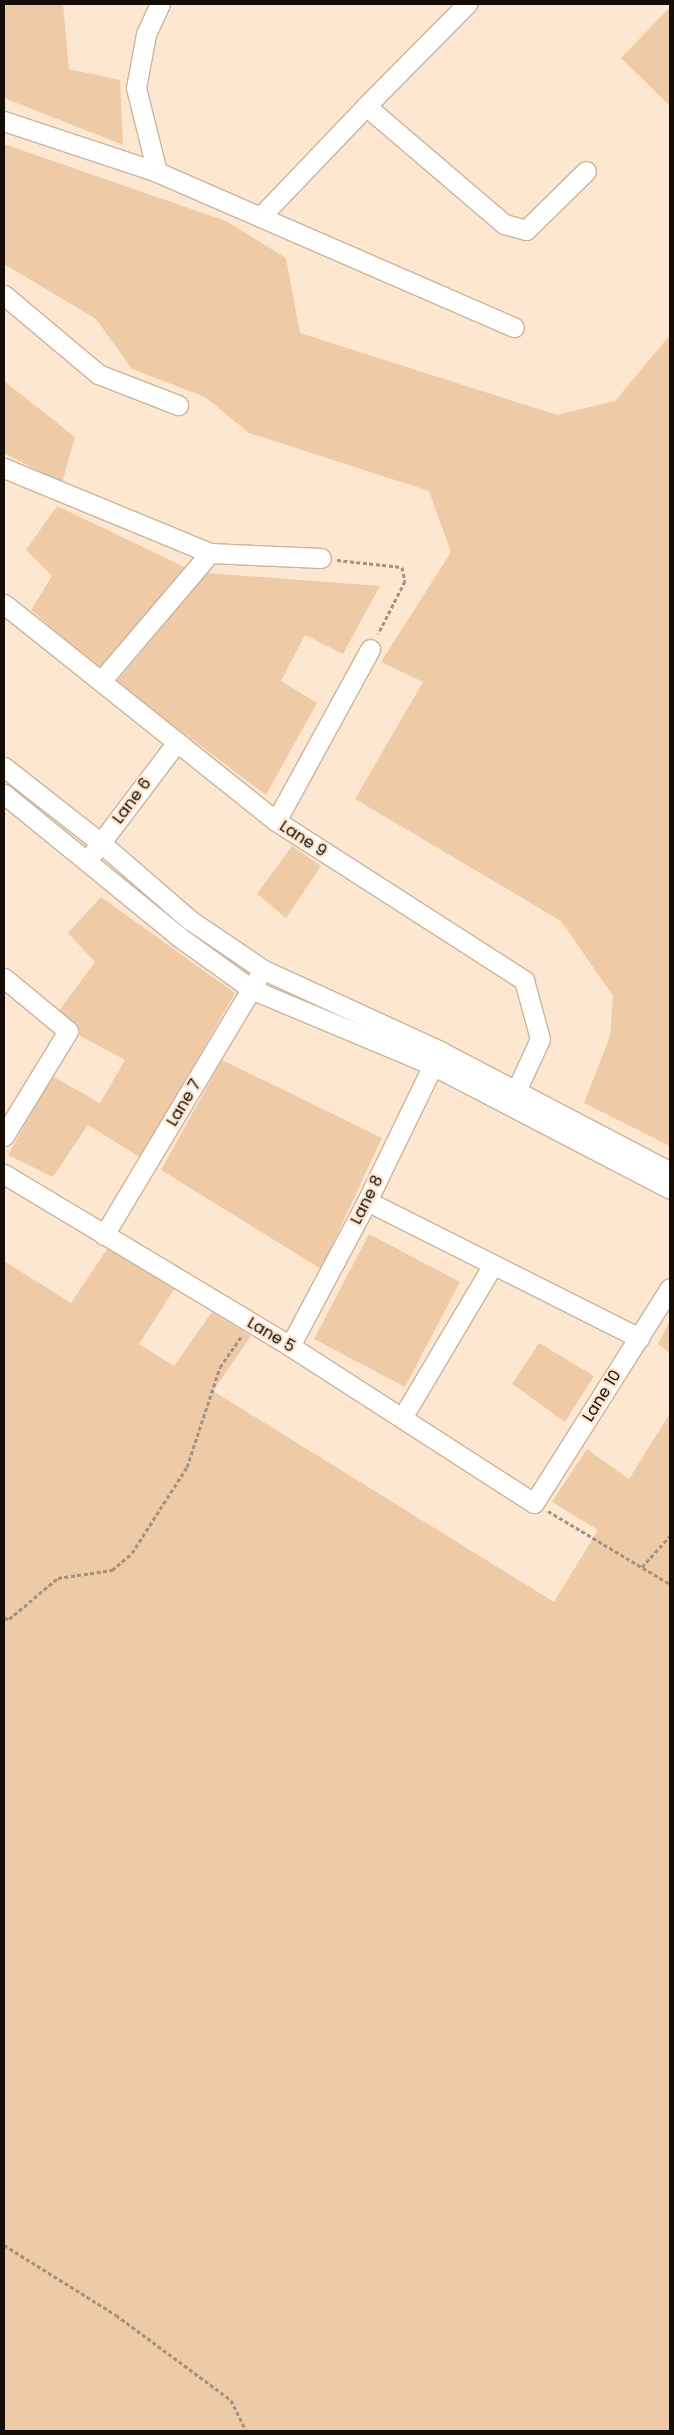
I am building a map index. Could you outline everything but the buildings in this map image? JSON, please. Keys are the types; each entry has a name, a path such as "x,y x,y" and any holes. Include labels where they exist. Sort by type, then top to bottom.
{"street":[{"path":"157,172 136,88 146,34 160,4"},
{"path":"262,215 467,4"},
{"path":"366,106 504,224 526,230 586,171"},
{"path":"4,121 157,172 262,215 514,327"},
{"path":"4,295 98,374 178,404"},
{"path":"6,474 210,553 322,558"},
{"path":"101,681 210,553"},
{"name":"Lane 9","path":"4,604 276,821 524,980 540,1039 516,1091"},
{"path":"276,821 370,649"},
{"name":"Lane 6","path":"88,860 177,742"},
{"path":"4,767 101,843 190,920 262,969 436,1058 670,1189"},
{"path":"4,794 88,860 178,936 253,990 436,1058 516,1091 670,1172"},
{"name":"Lane 7","path":"104,1235 253,990 262,969"},
{"path":"4,978 68,1031 4,1136"},
{"name":"Lane 8","path":"290,1346 367,1201 436,1058"},
{"name":"Lane 5","path":"4,1174 290,1346 534,1503"},
{"path":"367,1201 638,1338"},
{"path":"402,1418 493,1265"},
{"name":"Lane 10","path":"534,1503 670,1288"}],"path":[{"path":"322,558 402,567 405,581 370,649"},
{"path":"4,1618 9,1619 58,1578 112,1570 132,1552 187,1467 220,1367 251,1322"},
{"path":"534,1503 670,1584"},
{"path":"642,1567 670,1536"},
{"path":"4,2245 116,2315 231,2400 246,2431"}],"shaded area":[{"path":"4,4 63,4 69,69 120,80 123,145 4,98"},
{"path":"670,7 670,106 621,58"},
{"path":"4,144 226,221 286,258 300,333 557,415 615,401 670,335 670,1146 584,1103 610,1036 613,996 561,921 355,799 423,682 381,662 451,552 429,491 249,433 205,397 132,369 96,319 4,264"},
{"path":"4,381 75,437 62,483 4,453"},
{"path":"57,506 187,568 101,671 31,610 52,576 26,550"},
{"path":"207,573 380,586 343,654 305,635 281,681 317,703 266,795 116,682"},
{"path":"292,846 321,866 286,918 257,894"},
{"path":"101,897 235,993 141,1158 88,1125 53,1177 8,1155 52,1076 100,1103 125,1060 77,1034 58,1012 95,962 68,933"},
{"path":"222,1060 382,1138 321,1269 161,1170"},
{"path":"369,1234 460,1282 405,1387 314,1339"},
{"path":"107,1249 175,1288 139,1344 174,1366 212,1312 251,1336 213,1391 554,1602 598,1530 552,1502 587,1449 629,1479 670,1413 670,2431 4,2431 4,1261 71,1303"},
{"path":"670,1320 670,1353 658,1344"},
{"path":"539,1343 594,1376 565,1422 512,1384"}]}
